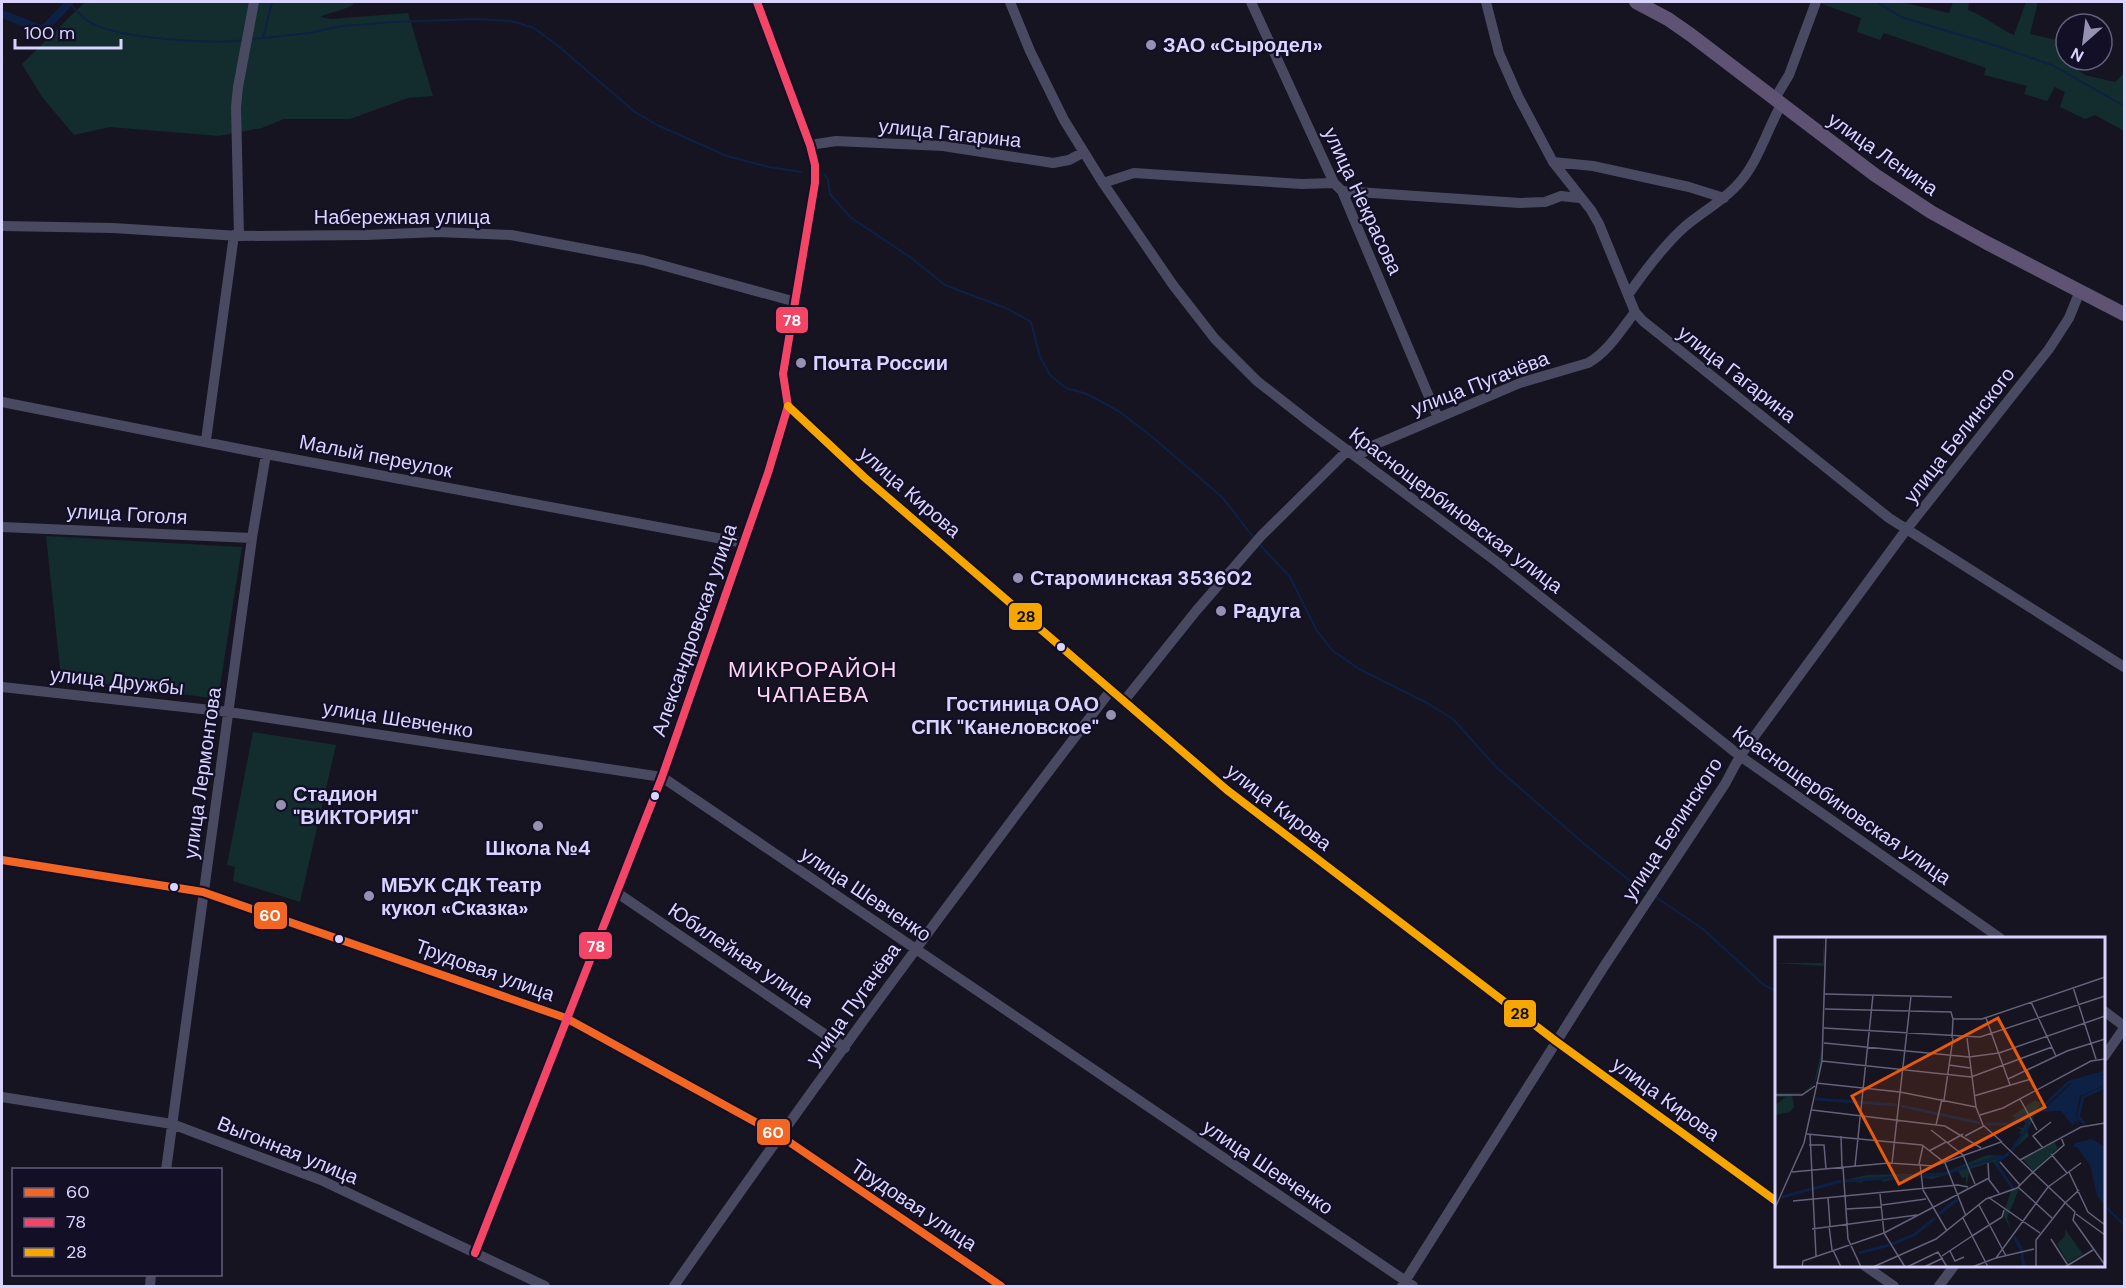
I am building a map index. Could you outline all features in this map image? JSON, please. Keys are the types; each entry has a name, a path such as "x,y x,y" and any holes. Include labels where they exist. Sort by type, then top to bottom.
{"main road":[{"name":"улица Ленина","path":"1636,2 1668,19 1691,35 1875,175 1931,212 2124,314"}],"street":[{"path":"206,440 236,235 236,107 254,2"},
{"name":"Александровская улица","path":"475,1253 662,777 768,473 788,406 783,374 815,183 815,165 810,145 757,2"},
{"name":"Краснощербиновская улица","path":"1010,2 1030,51 1064,120 1103,183 1173,285 1215,339 1257,381 1497,562 1740,756 1997,937"},
{"name":"улица Некрасова","path":"1251,2 1338,187 1438,418"},
{"name":"улица Гагарина","path":"1486,2 1499,53 1518,96 1553,162 1599,224 1635,312 1654,332 1906,530 2124,667"},
{"path":"1628,295 1648,266 1683,228 1724,198 1741,182 1756,156 1816,2"},
{"name":"улица Гагарина","path":"810,145 836,141 943,146 1053,162 1069,160 1084,152"},
{"path":"1553,162 1593,166 1689,187 1724,198"},
{"path":"1315,183 1327,166"},
{"path":"1103,183 1134,173 1315,183 1520,203 1545,202 1561,196 1580,198"},
{"name":"Набережная улица","path":"2,226 113,228 236,235 366,235 438,232 510,235 643,260 693,272 796,303"},
{"name":"улица Белинского","path":"1407,1285 1557,1042 1731,775 1740,756 1906,530 2049,349 2069,318 2080,291"},
{"name":"улица Пугачёва","path":"1124,701 1261,536 1353,454 1520,383 1588,363 1610,345 1635,312"},
{"name":"Малый переулок","path":"2,402 206,440 266,454 744,543"},
{"name":"улица Кирова","path":"788,406 864,477 1227,790 1557,1042 1775,1201"},
{"name":"улица Лермонтова","path":"166,1168 252,538 266,454"},
{"name":"улица Гоголя","path":"2,526 252,538"},
{"name":"улица Дружбы","path":"2,687 229,712"},
{"name":"улица Пугачёва","path":"674,1287 779,1135 1014,816 1111,690"},
{"name":"улица Шевченко","path":"229,712 662,777 1407,1285"},
{"name":"Трудовая улица","path":"2,860 203,892 566,1018 779,1135 1001,1287"},
{"name":"Юбилейная улица","path":"616,892 845,1048"},
{"path":"2105,1013 2124,1027 2105,1054"},
{"name":"Выгонная улица","path":"2,1097 172,1124 321,1180 545,1287"},
{"path":"1866,1267 1894,1287"},
{"path":"1939,1287 1953,1267"}],"green space":[{"path":"85,2 356,2 320,17 331,19 408,13 433,96 408,98 350,119 284,119 262,128 219,136 110,127 74,135 42,97 22,64"},
{"path":"1823,2 1901,2 1949,13 1953,2 1969,2 1968,10 2014,35 2026,2 2038,2 2030,34 2054,39 2054,72 2081,72 2115,82 2124,73 2124,131 2095,115 2085,119 2060,107 2065,92 2055,87 2047,101 2024,94 2027,86 1984,75 1986,68 1884,33 1880,40 1857,32 1861,18 1822,4"},
{"path":"46,536 242,547 218,699 61,678"},
{"name":"Стадион \"ВИКТОРИЯ\"","path":"253,732 336,745 300,902 233,881 235,867 227,865"}],"waterway":[{"path":"68,2 88,21 119,32 164,39 244,40"},
{"path":"249,39 263,38 272,2"},
{"path":"1877,2 1901,17 2054,66 2124,106"},
{"path":"2,14 40,29 45,28 69,3"},
{"path":"263,38 309,33 341,26 394,22 477,19 511,21 534,28 635,112 657,125 727,156 769,167 801,172"},
{"path":"824,174 828,179 830,194 850,217 910,257 945,285 1008,309 1031,322 1040,357 1050,375 1066,388 1087,394 1120,412 1151,436 1222,497 1254,538"},
{"path":"1260,545 1290,577 1317,631 1332,650 1359,669 1427,703 1453,719 1497,768 1583,843 1649,893"},
{"path":"1654,896 1703,929 1764,985 1775,990"},
{"path":"2105,1206 2124,1225"}],"transit line":[{"name":"78","path":"475,1253 662,777 768,473 788,406 783,374 815,183 815,165 810,145 757,2"},
{"name":"28","path":"788,406 864,477 1227,790 1557,1042 1775,1200"},
{"name":"60","path":"2,860 203,892 566,1018 779,1135 1001,1286"}],"place":[{"name":"ЗАО «Сыродел»","path":"1151,45"},
{"name":"Почта России","path":"801,363"},
{"name":"Староминская 353602","path":"1018,578"},
{"name":"Радуга","path":"1221,611"},
{"name":"Гостиница ОАО СПК \"Канеловское\"","path":"1111,715"},
{"name":"Стадион \"ВИКТОРИЯ\"","path":"281,805"},
{"name":"Школа №4","path":"538,826"},
{"name":"МБУК СДК Театр кукол «Сказка»","path":"369,896"}],"district":[{"name":"МИКРОРАЙОН ЧАПАЕВА","path":"813,682"}]}
